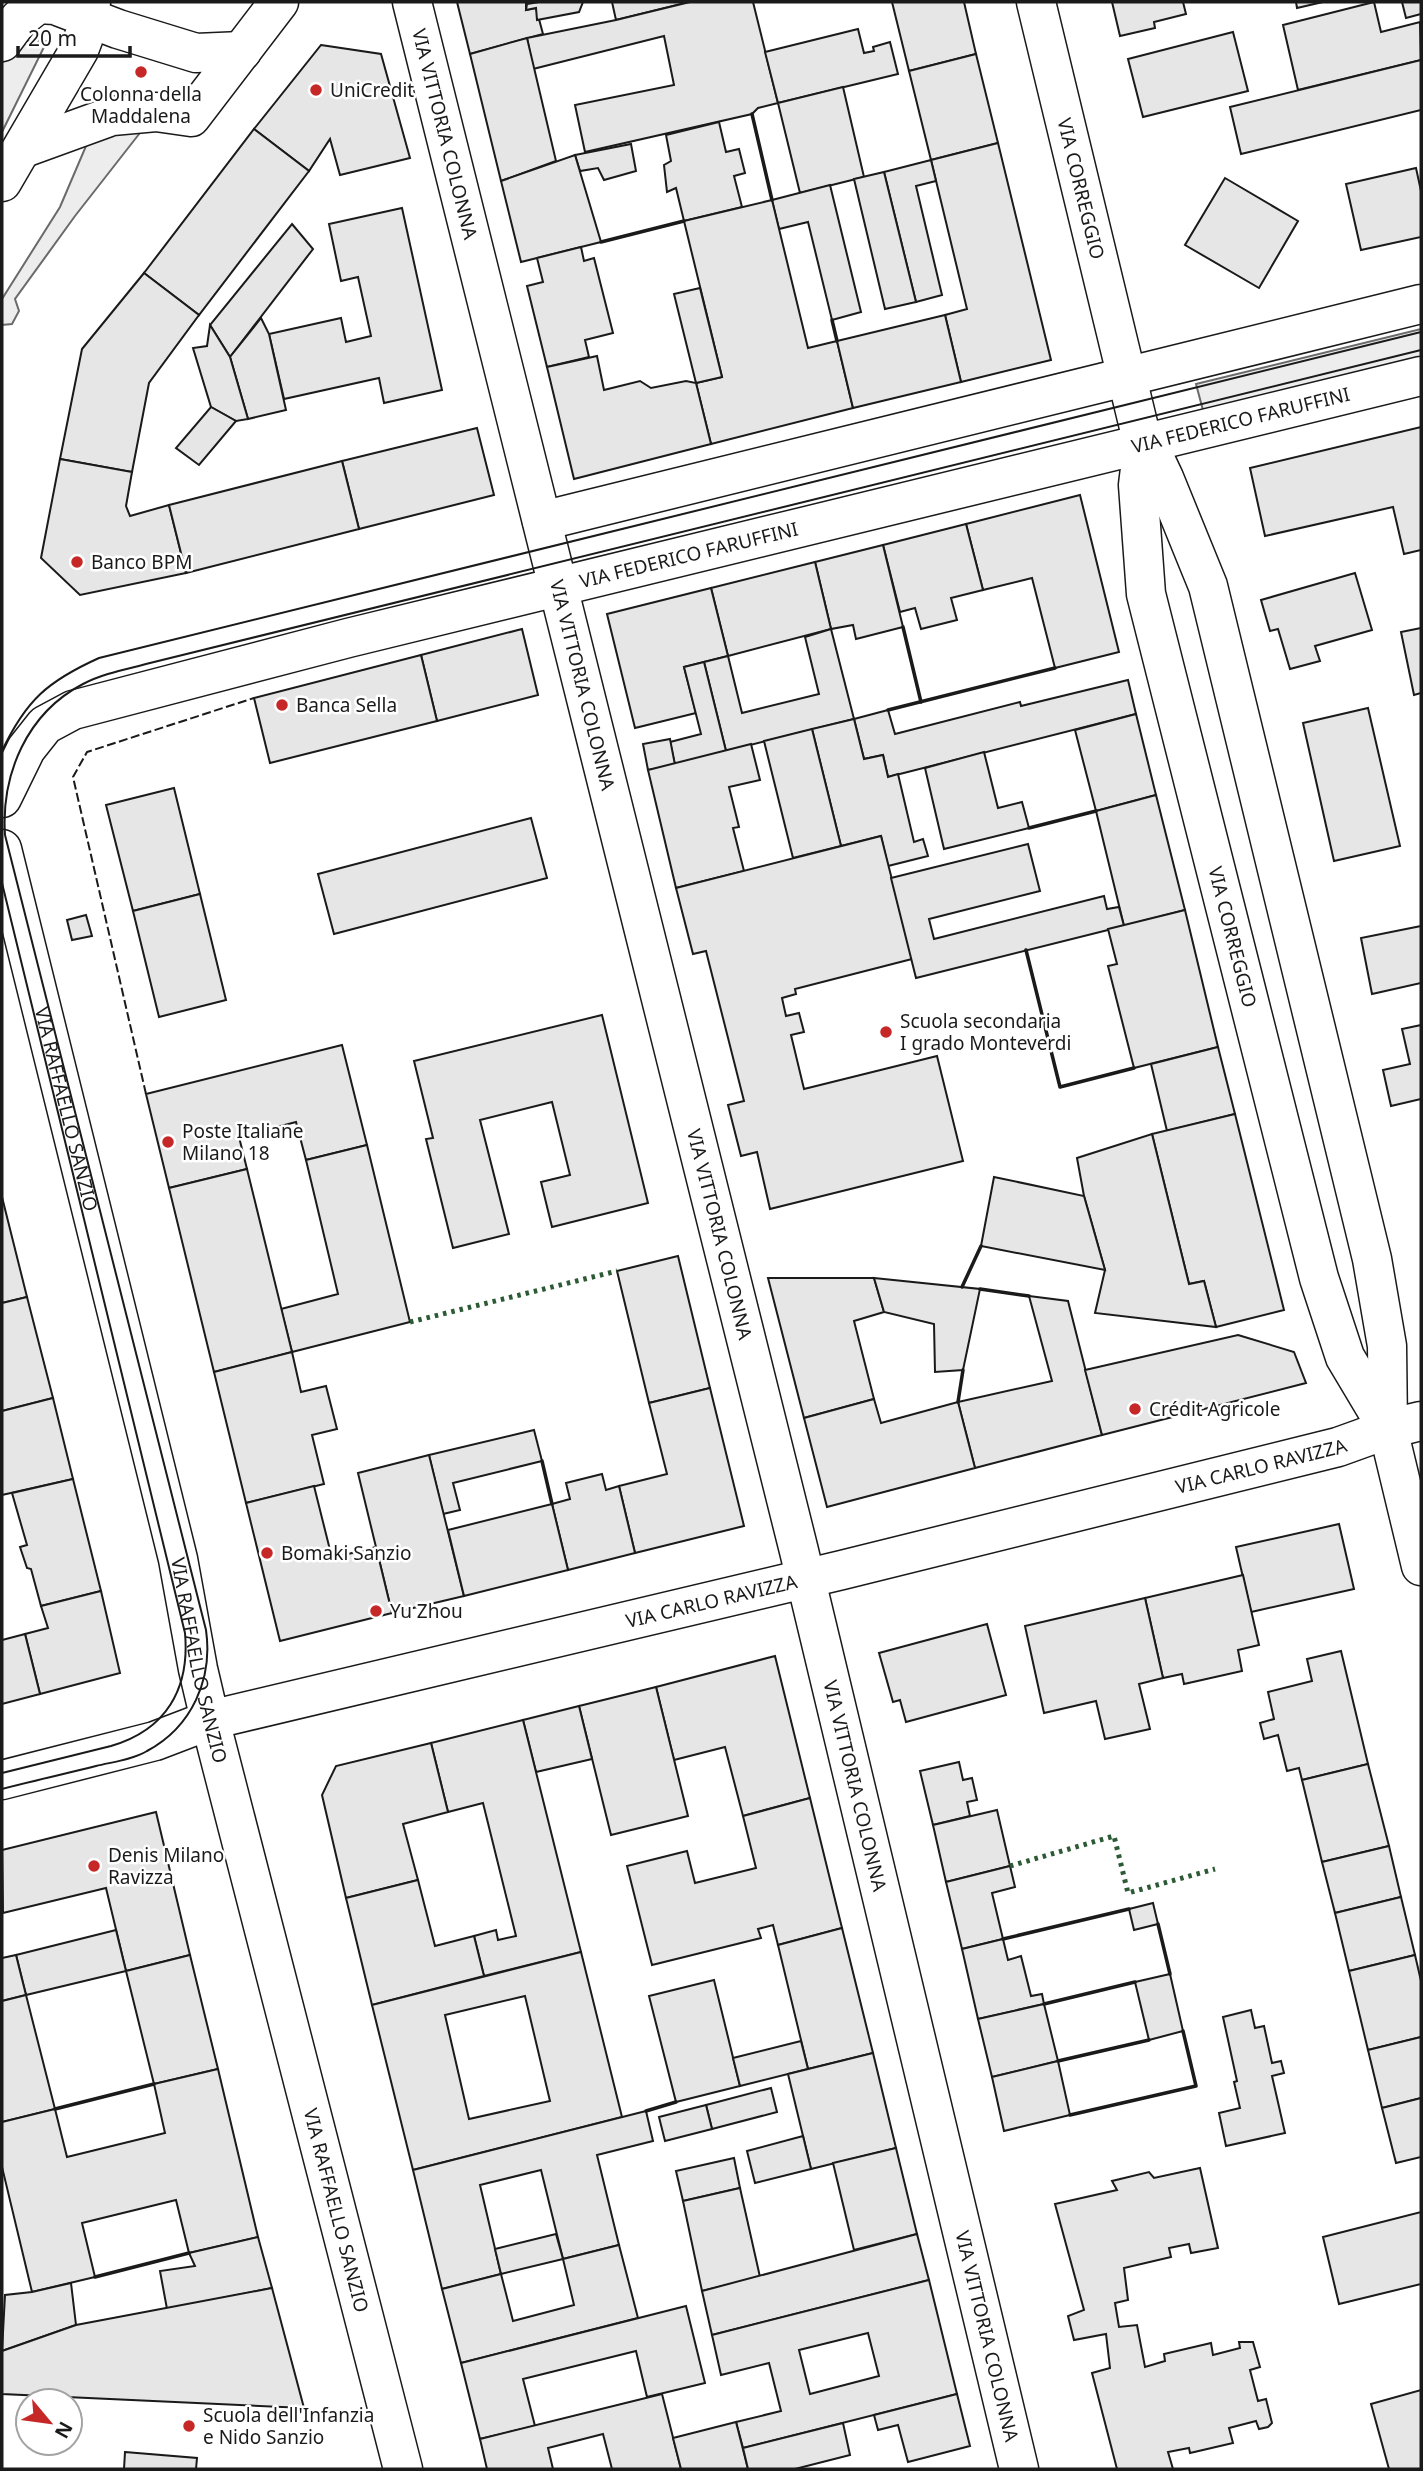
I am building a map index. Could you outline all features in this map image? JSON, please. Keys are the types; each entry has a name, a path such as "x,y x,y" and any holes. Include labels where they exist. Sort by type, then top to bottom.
{"street":[{"path":"24,148 112,116 156,111 191,117 279,2"},
{"name":"VIA VITTORIA COLONNA","path":"412,2 805,1578 1019,2469"},
{"name":"VIA CORREGGIO","path":"1035,2 1143,444 1160,470 1208,586 1373,1259 1387,1346 1404,1425 1421,1566"},
{"path":"2,42 19,19 38,4 89,10 196,53 242,51"},
{"path":"2,182 79,50 89,10"},
{"path":"542,521 1421,304"},
{"name":"VIA FEDERICO FARUFFINI","path":"2,798 26,749 45,725 73,710 348,638 1421,376"},
{"name":"VIA CORREGGIO","path":"1143,444 1138,485 1146,594 1319,1278 1345,1357 1404,1425"},
{"path":"1146,594 1163,577 1174,573 1185,573 1208,586"},
{"name":"VIA RAFFAELLO SANZIO","path":"2,849 178,1559 210,1720 403,2469"},
{"path":"1319,1278 1337,1284 1356,1282 1373,1259"},
{"name":"VIA CARLO RAVIZZA","path":"2,1780 155,1741 210,1720 1338,1447 1404,1425"}],"shaded area":[{"path":"18,41 47,41 2,132 2,63"},
{"path":"143,129 15,299 19,311 12,324 2,325 2,299 60,207 86,146 92,139"},
{"path":"1421,329 1421,360 1204,414 1196,384"}],"building":[{"path":"457,2 526,2 526,10 536,8 543,34 470,54"},
{"path":"583,2 579,12 537,20 536,8 526,10 527,4"},
{"path":"612,2 681,2 681,4 616,20"},
{"path":"690,2 753,2 778,103 758,108 752,114 585,152 575,105 674,85 664,36 533,69 527,38"},
{"path":"892,2 964,2 976,54 909,71"},
{"path":"1112,2 1183,2 1186,14 1154,22 1155,28 1120,36"},
{"path":"1296,2 1323,2 1297,8"},
{"path":"1374,2 1381,32 1420,22 1421,60 1298,90 1283,25"},
{"path":"1402,2 1421,2 1421,14 1406,18"},
{"path":"858,29 864,53 890,42 898,74 778,103 765,52"},
{"path":"1233,32 1248,91 1143,117 1128,59"},
{"path":"527,38 556,161 501,181 470,54"},
{"path":"321,45 381,54 410,158 340,175 330,139 309,171 254,129"},
{"path":"976,54 998,143 931,160 909,71"},
{"path":"1421,60 1421,110 1241,154 1230,107"},
{"path":"843,87 864,177 800,193 778,103"},
{"path":"719,122 726,152 739,149 745,173 734,176 742,207 684,221 676,188 667,192 664,165 671,161 666,135"},
{"path":"254,129 309,171 199,315 144,273"},
{"path":"998,143 1051,360 961,382 945,315 967,309 931,160"},
{"path":"631,144 636,171 604,180 598,168 580,171 575,155"},
{"path":"575,155 601,242 521,262 501,181"},
{"path":"931,160 936,181 916,186 942,295 916,302 884,172"},
{"path":"1416,168 1421,191 1421,237 1361,250 1346,184"},
{"path":"884,172 916,302 885,309 854,179"},
{"path":"1225,178 1298,221 1259,288 1185,245"},
{"path":"830,185 861,312 832,320 808,222 779,229 772,200"},
{"path":"772,200 808,348 837,341 853,408 711,444 696,383 722,377 684,221"},
{"path":"402,208 442,390 384,403 379,378 284,399 269,334 341,318 346,342 371,336 358,277 341,281 329,224"},
{"path":"292,224 313,249 230,357 210,325"},
{"path":"581,247 584,261 594,258 613,333 585,340 589,357 547,367 527,286 543,282 537,258"},
{"path":"144,273 199,315 149,383 132,472 60,459 82,349"},
{"path":"700,288 722,377 696,383 674,294"},
{"path":"945,315 961,382 853,408 837,341"},
{"path":"261,318 269,334 286,410 248,419 230,357"},
{"path":"210,325 230,357 248,419 236,421 211,407 193,348 207,346"},
{"path":"597,356 604,390 640,381 651,388 686,381 696,383 711,444 574,479 547,367"},
{"path":"211,407 236,421 199,465 176,448"},
{"path":"1421,427 1421,550 1404,554 1393,507 1265,536 1250,468"},
{"path":"477,428 494,495 359,529 342,461"},
{"path":"60,459 132,472 126,506 130,516 169,505 186,573 80,595 41,558"},
{"path":"342,461 359,529 186,573 169,505"},
{"path":"1080,495 1119,652 1055,668 1032,578 983,590 966,524"},
{"path":"966,524 983,590 951,598 957,620 921,629 915,608 900,612 883,545"},
{"path":"883,545 903,627 856,639 853,625 831,629 815,562"},
{"path":"815,562 831,629 728,656 711,588"},
{"path":"1355,573 1372,630 1315,646 1320,661 1290,669 1278,629 1270,631 1261,600"},
{"path":"711,588 728,656 684,667 696,713 635,728 607,614"},
{"path":"1421,628 1421,693 1414,695 1401,632"},
{"path":"522,629 538,695 437,721 421,655"},
{"path":"831,629 854,719 726,751 704,662 728,656 742,713 819,694 805,637"},
{"path":"421,655 437,721 270,763 254,698"},
{"path":"704,662 726,751 675,765 670,742 701,734 684,667"},
{"path":"1128,680 1136,714 888,777 883,755 864,759 854,719 888,710 895,734 1020,702 1021,706"},
{"path":"1368,708 1400,846 1334,861 1303,723"},
{"path":"1136,714 1156,795 1096,811 1075,730"},
{"path":"854,719 864,759 883,755 888,777 898,774 914,842 923,839 928,856 888,866 881,836 841,846 812,729"},
{"path":"812,729 841,846 793,858 764,741"},
{"path":"670,739 675,765 648,770 643,744"},
{"path":"751,744 760,780 729,787 739,827 733,828 744,871 676,888 648,770"},
{"path":"984,752 998,808 1022,802 1029,828 944,849 925,768"},
{"path":"174,788 200,894 133,911 106,805"},
{"path":"1156,795 1185,910 1124,926 1096,811"},
{"path":"531,818 547,878 334,934 318,874"},
{"path":"881,836 912,959 795,989 796,994 782,998 786,1016 799,1013 804,1032 791,1035 804,1089 937,1056 963,1161 770,1209 757,1152 741,1156 728,1105 744,1101 706,951 693,954 676,888"},
{"path":"1028,844 1040,891 929,919 934,939 1104,896 1107,909 1119,907 1124,926 916,978 891,878"},
{"path":"200,894 226,1000 159,1017 133,911"},
{"path":"1185,910 1218,1047 1134,1068 1108,966 1117,964 1108,929"},
{"path":"86,915 92,936 72,940 67,920"},
{"path":"1421,926 1421,983 1372,994 1361,938"},
{"path":"602,1015 648,1203 552,1227 541,1182 570,1175 552,1102 480,1120 509,1234 453,1248 426,1139 433,1138 414,1061"},
{"path":"1421,1025 1421,1099 1391,1106 1383,1070 1410,1064 1402,1029"},
{"path":"342,1045 367,1145 306,1160 296,1122 239,1137 247,1169 169,1188 146,1094"},
{"path":"1218,1047 1235,1114 1167,1131 1151,1064"},
{"path":"1235,1114 1284,1310 1216,1327 1204,1281 1189,1284 1152,1134"},
{"path":"1152,1134 1189,1284 1204,1281 1216,1327 1095,1313 1105,1270 1084,1196 1077,1158"},
{"path":"367,1145 410,1322 292,1352 281,1309 338,1294 306,1160"},
{"path":"247,1169 292,1352 214,1372 169,1188"},
{"path":"994,1177 1084,1196 1105,1270 981,1246"},
{"path":"2,1197 27,1297 2,1303"},
{"path":"678,1256 710,1388 649,1403 617,1271"},
{"path":"768,1278 874,1278 884,1312 854,1321 874,1399 804,1418"},
{"path":"874,1278 980,1289 963,1370 935,1372 934,1324 884,1312"},
{"path":"1029,1296 1068,1301 1102,1435 975,1468 958,1402 1052,1381"},
{"path":"27,1297 53,1398 2,1411 2,1303"},
{"path":"1238,1335 1294,1352 1306,1383 1102,1435 1085,1370"},
{"path":"292,1352 301,1392 326,1386 337,1429 312,1435 324,1484 246,1503 214,1372"},
{"path":"710,1388 744,1526 635,1553 619,1486 667,1474 649,1403"},
{"path":"53,1398 73,1479 2,1495 2,1411"},
{"path":"874,1399 881,1423 958,1402 975,1468 827,1507 804,1418"},
{"path":"534,1430 542,1461 453,1483 460,1510 443,1514 429,1455"},
{"path":"429,1455 464,1596 392,1613 358,1473"},
{"path":"602,1474 606,1490 619,1486 635,1553 568,1570 552,1504 570,1499 566,1483"},
{"path":"73,1479 101,1591 41,1606 31,1569 27,1568 20,1547 27,1545 12,1493"},
{"path":"314,1486 332,1558 376,1547 392,1613 280,1641 246,1503"},
{"path":"552,1504 568,1570 464,1596 448,1530"},
{"path":"1339,1524 1354,1589 1251,1612 1236,1547"},
{"path":"1243,1575 1259,1645 1238,1650 1242,1671 1184,1684 1182,1674 1163,1678 1145,1598"},
{"path":"101,1591 120,1673 40,1694 25,1634 48,1628 41,1606"},
{"path":"1145,1598 1163,1678 1139,1684 1150,1729 1105,1739 1096,1701 1044,1713 1025,1626"},
{"path":"987,1624 1006,1695 906,1722 900,1700 893,1702 879,1653"},
{"path":"25,1634 40,1694 2,1704 2,1640"},
{"path":"1341,1651 1368,1764 1302,1780 1299,1768 1287,1771 1278,1735 1264,1739 1260,1723 1274,1719 1268,1692 1312,1681 1307,1659"},
{"path":"775,1656 810,1798 743,1816 725,1747 674,1760 656,1687"},
{"path":"656,1687 688,1816 611,1835 579,1706"},
{"path":"579,1706 592,1759 536,1772 523,1720"},
{"path":"523,1720 581,1952 484,1976 474,1936 496,1930 498,1940 516,1936 483,1803 448,1812 431,1743"},
{"path":"431,1743 448,1812 403,1824 418,1880 346,1898 322,1795 336,1766"},
{"path":"959,1762 963,1780 972,1778 977,1800 967,1802 970,1816 933,1825 920,1771"},
{"path":"1368,1764 1389,1846 1322,1862 1302,1780"},
{"path":"810,1798 842,1928 778,1945 773,1925 758,1929 761,1938 652,1965 627,1866 687,1851 695,1883 756,1868 743,1816"},
{"path":"997,1810 1010,1866 946,1882 933,1825"},
{"path":"156,1812 190,1955 126,1971 106,1888 3,1913 2,1850"},
{"path":"1389,1846 1401,1897 1335,1913 1322,1862"},
{"path":"1010,1866 1015,1887 992,1893 1003,1939 962,1949 946,1882"},
{"path":"418,1880 435,1946 474,1936 484,1976 372,2005 346,1898"},
{"path":"1401,1897 1415,1955 1349,1971 1335,1913"},
{"path":"1153,1903 1158,1924 1134,1930 1129,1909"},
{"path":"842,1928 873,2053 808,2069 778,1945"},
{"path":"116,1930 126,1971 26,1995 16,1955"},
{"path":"1003,1939 1008,1960 1021,1956 1031,1996 1042,1994 1044,2004 978,2019 962,1949"},
{"path":"581,1952 622,2117 413,2170 372,2005","holes":["525,1996 550,2101 469,2119 445,2015"]},
{"path":"16,1955 26,1995 2,2001 2,1958"},
{"path":"190,1955 218,2069 154,2084 126,1971"},
{"path":"1415,1955 1421,1981 1421,2037 1368,2050 1349,1971"},
{"path":"1170,1974 1183,2031 1149,2040 1135,1982"},
{"path":"714,1980 740,2086 676,2102 649,1996"},
{"path":"26,1995 55,2109 2,2122 2,2001"},
{"path":"1044,2004 1058,2061 992,2077 978,2019"},
{"path":"1251,2010 1255,2028 1264,2026 1272,2063 1281,2061 1284,2073 1272,2076 1285,2133 1226,2146 1219,2113 1240,2108 1223,2017"},
{"path":"1421,2037 1421,2098 1382,2108 1368,2050"},
{"path":"801,2041 808,2069 740,2086 733,2058"},
{"path":"873,2053 896,2148 811,2169 788,2074"},
{"path":"1058,2061 1070,2115 1004,2131 992,2077"},
{"path":"218,2069 258,2237 189,2253 176,2200 82,2223 95,2277 32,2292 2,2167 2,2122 55,2109 67,2157 165,2133 154,2084"},
{"path":"771,2088 777,2112 712,2129 706,2105"},
{"path":"1421,2098 1421,2157 1396,2163 1382,2108"},
{"path":"706,2105 712,2129 665,2141 659,2117"},
{"path":"646,2111 653,2141 597,2155 619,2245 563,2259 541,2170 480,2185 501,2274 442,2289 413,2170"},
{"path":"803,2136 811,2169 755,2183 747,2151"},
{"path":"896,2148 917,2234 854,2250 833,2163"},
{"path":"734,2158 740,2188 683,2201 676,2171"},
{"path":"1200,2168 1218,2248 1191,2253 1189,2244 1169,2248 1171,2257 1124,2268 1128,2300 1115,2303 1119,2327 1137,2325 1145,2367 1165,2361 1164,2354 1211,2343 1213,2355 1240,2348 1239,2342 1253,2342 1260,2367 1250,2370 1258,2401 1266,2399 1272,2423 1259,2429 1256,2421 1229,2428 1233,2443 1190,2453 1189,2448 1168,2452 1173,2469 1117,2469 1092,2373 1110,2368 1106,2334 1074,2340 1068,2316 1084,2310 1055,2204 1117,2190 1112,2181 1149,2172 1154,2178"},
{"path":"740,2188 760,2277 702,2291 683,2201"},
{"path":"1421,2212 1421,2284 1339,2304 1323,2237"},
{"path":"556,2234 563,2259 501,2274 495,2249"},
{"path":"917,2234 929,2280 712,2335 702,2291"},
{"path":"258,2237 272,2288 167,2309 160,2271 195,2266 189,2253"},
{"path":"619,2245 638,2318 461,2363 442,2289 501,2274 513,2321 574,2305 563,2259"},
{"path":"929,2280 957,2394 743,2448 736,2422 781,2411 769,2363 721,2375 712,2335","holes":["868,2333 879,2376 810,2394 799,2350"]},
{"path":"71,2283 76,2325 2,2351 5,2295"},
{"path":"272,2288 304,2408 84,2398 84,2387 14,2387 14,2395 2,2394 2,2351 76,2325"},
{"path":"686,2306 705,2383 647,2397 636,2351 523,2379 535,2426 480,2439 461,2363"},
{"path":"1421,2390 1421,2469 1389,2469 1371,2404"},
{"path":"662,2394 681,2469 612,2469 603,2434 548,2448 553,2469 487,2469 480,2439"},
{"path":"957,2394 970,2446 908,2462 898,2425 878,2430 874,2415"},
{"path":"736,2422 748,2469 681,2469 673,2438"},
{"path":"843,2423 850,2455 795,2469 748,2469 743,2448"},
{"path":"125,2452 197,2458 196,2469 124,2469"}],"tram line":[{"path":"2,751 20,718 40,694 66,675 99,658 1421,332"},
{"path":"2,1789 128,1759 163,1741 176,1729 196,1700 206,1666 207,1648 206,1630 5,835 5,812 13,768 33,728 47,711 63,696 83,684 116,672 1421,350"},
{"path":"2,883 185,1633 186,1653 178,1689 160,1718 146,1729 111,1746 2,1773"}],"hedge":[{"path":"410,1322 617,1271"},
{"path":"1010,1866 1114,1836 1128,1893 1215,1869"}],"fence":[{"path":"146,1094 73,777 87,752 254,698"}],"wall":[{"path":"752,114 772,200"},
{"path":"601,242 684,221"},
{"path":"832,320 837,341"},
{"path":"903,627 921,702"},
{"path":"888,710 1055,668"},
{"path":"1029,828 1096,811"},
{"path":"1026,950 1060,1087 1134,1068"},
{"path":"962,1287 981,1246"},
{"path":"980,1289 1029,1296"},
{"path":"958,1402 963,1370"},
{"path":"542,1461 552,1504"},
{"path":"1003,1939 1129,1909"},
{"path":"1158,1924 1170,1974"},
{"path":"1044,2004 1135,1982"},
{"path":"1070,2115 1196,2086 1183,2031"},
{"path":"1058,2061 1149,2040"},
{"path":"55,2109 154,2084"},
{"path":"646,2111 676,2102"},
{"path":"95,2277 189,2253"}],"place":[{"name":"Colonna della Maddalena","path":"141,72"},
{"name":"UniCredit","path":"316,90"},
{"name":"Banco BPM","path":"77,562"},
{"name":"Banca Sella","path":"282,705"},
{"name":"Scuola secondaria I grado Monteverdi","path":"886,1032"},
{"name":"Poste Italiane Milano 18","path":"168,1142"},
{"name":"Crédit Agricole","path":"1135,1409"},
{"name":"Bomaki Sanzio","path":"267,1553"},
{"name":"Yu Zhou","path":"376,1611"},
{"name":"Denis Milano Ravizza","path":"94,1866"},
{"name":"Scuola dell'Infanzia e Nido Sanzio","path":"189,2426"}]}
